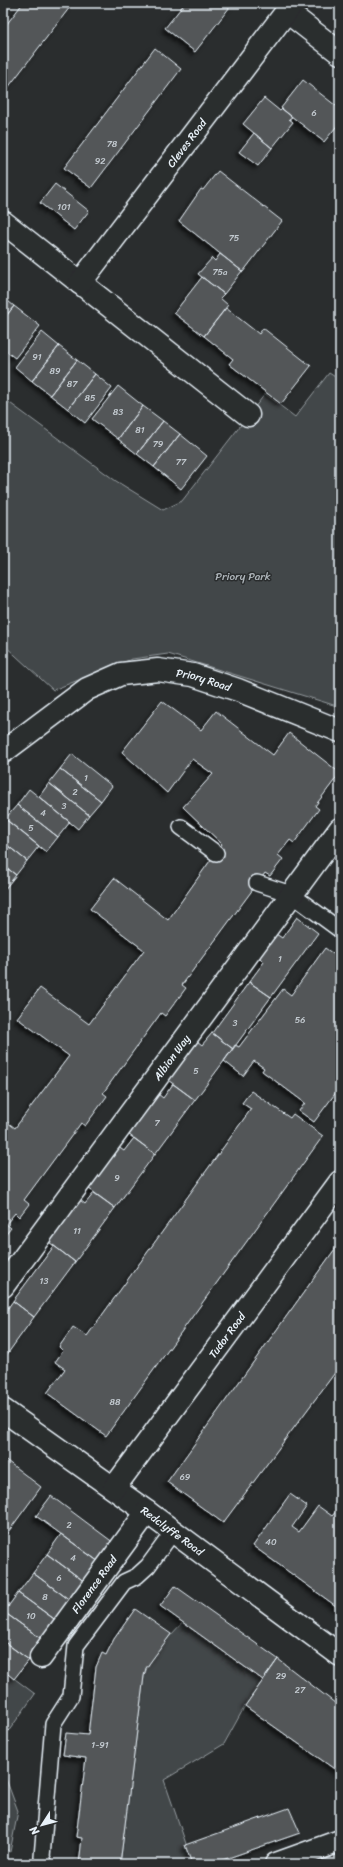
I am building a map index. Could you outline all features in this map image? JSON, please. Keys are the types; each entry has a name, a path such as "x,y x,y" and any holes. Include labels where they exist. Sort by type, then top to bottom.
{"street":[{"path":"290,7 340,53"},
{"name":"Cleves Road","path":"80,283 290,7"},
{"path":"3,222 248,415"},
{"name":"Priory Road","path":"3,752 87,689 122,674 158,670 193,675 238,690 340,731"},
{"name":"Albion Way","path":"3,1286 340,829"},
{"name":"Tudor Road","path":"114,1488 340,1182"},
{"name":"Redclyffe Road","path":"3,1410 114,1488 340,1655"},
{"name":"Florence Road","path":"41,1657 147,1512"},
{"path":"276,1864 340,1841"}],"lane":[{"path":"181,827 216,853"},
{"path":"257,883 340,930"},
{"path":"45,1864 42,1857 52,1724 71,1696 76,1646 124,1582 137,1576 148,1566 173,1532"}],"green space":[{"name":"Priory Park","path":"329,373 340,380 340,707 168,654 132,659 53,690 3,644 3,398 116,481 163,510 182,501 265,394 295,417"},
{"path":"183,1622 263,1680 245,1706 224,1744 164,1780 193,1864 120,1864 144,1676 155,1654"},
{"path":"3,1670 35,1694 3,1739"},
{"path":"3,1771 18,1811 10,1852 3,1847"}],"building":[{"path":"23,3 65,3 70,7 7,89 3,87 3,29"},
{"path":"185,3 233,3 195,52 165,28"},
{"path":"155,48 181,69 91,188 64,168"},
{"path":"303,80 340,109 340,122 324,142 281,108"},
{"path":"264,98 280,111 282,109 292,117 289,119 293,122 272,148 243,124"},
{"path":"254,133 272,148 258,166 239,152"},
{"path":"218,171 282,221 243,272 179,221 201,189 203,190"},
{"path":"55,184 89,211 74,230 40,203"},
{"path":"220,254 242,271 224,294 198,274 212,258 215,261"},
{"path":"202,277 224,294 220,298 228,305 204,336 174,313"},
{"path":"3,297 14,306 3,320"},
{"path":"14,306 40,326 15,358 3,349 3,320"},
{"path":"226,308 259,334 263,328 311,366 281,404 229,364 233,359 204,336"},
{"path":"42,332 59,346 32,381 15,367"},
{"path":"59,346 77,360 50,395 32,381"},
{"path":"77,360 95,374 68,409 50,395"},
{"path":"95,374 112,388 85,423 68,409"},
{"path":"118,386 143,406 118,439 92,419"},
{"path":"143,406 163,421 137,454 118,439"},
{"path":"163,421 180,434 154,467 137,454"},
{"path":"180,434 207,456 181,489 154,467"},
{"path":"162,701 201,730 216,711 273,755 289,733 340,773 315,806 319,809 294,843 290,840 278,855 283,859 270,876 265,873 182,985 186,988 165,1016 161,1013 103,1093 107,1096 85,1126 81,1123 24,1200 29,1204 19,1217 15,1213 6,1224 11,1228 3,1238 3,1119 15,1128 69,1056 17,1018 40,988 89,1024 144,950 90,909 114,878 168,920 222,844 183,807 213,774 192,759 167,793 122,752"},
{"path":"72,754 112,786 101,801 60,769"},
{"path":"60,769 101,801 89,815 49,783"},
{"path":"49,783 89,815 78,829 39,797"},
{"path":"29,789 70,822 58,837 17,805"},
{"path":"17,805 58,837 46,852 5,819"},
{"path":"3,817 39,846 27,861 3,842"},
{"path":"3,842 27,861 16,875 3,865"},
{"path":"3,865 16,875 4,890 3,889"},
{"path":"297,917 318,933 271,997 249,982 264,962 259,957 276,934 282,938"},
{"path":"325,948 340,959 340,1087 314,1122 299,1111 305,1103 262,1071 264,1068 254,1061 243,1076 224,1061 235,1045 239,1047 283,989 291,995"},
{"path":"249,982 271,997 233,1049 212,1033"},
{"path":"212,1033 233,1049 195,1100 168,1080 197,1041 202,1045"},
{"path":"173,1084 195,1100 155,1154 128,1134 158,1094 163,1098"},
{"path":"251,1091 290,1118 293,1114 323,1136 106,1436 47,1393 65,1369 55,1362 63,1351 59,1347 73,1327 87,1336 251,1109 242,1103"},
{"path":"134,1138 155,1154 115,1208 88,1188 118,1147 124,1151"},
{"path":"94,1193 115,1208 75,1262 49,1242 80,1200 85,1204"},
{"path":"340,1242 340,1366 223,1523 167,1482"},
{"path":"54,1246 75,1262 34,1317 13,1301"},
{"path":"13,1301 34,1317 3,1360 3,1315"},
{"path":"3,1458 41,1487 3,1539"},
{"path":"290,1494 307,1506 292,1527 299,1532 318,1506 332,1516 340,1507 340,1609 253,1546"},
{"path":"51,1496 114,1543 99,1562 36,1516"},
{"path":"61,1534 99,1562 85,1582 47,1554"},
{"path":"47,1554 85,1582 71,1601 33,1573"},
{"path":"33,1573 71,1601 57,1621 18,1593"},
{"path":"175,1586 278,1659 263,1680 160,1606"},
{"path":"18,1593 57,1621 43,1640 4,1612"},
{"path":"135,1609 171,1634 146,1668 144,1676 120,1864 79,1864 82,1838 76,1837 86,1758 63,1755 66,1733 88,1735 96,1667 102,1653 106,1655 114,1639"},
{"path":"4,1612 43,1640 29,1660 3,1641"},
{"path":"3,1641 29,1660 14,1679 3,1670"},
{"path":"278,1659 340,1707 340,1773 245,1706"},
{"path":"289,1808 300,1833 211,1864 192,1864 185,1845"}]}
